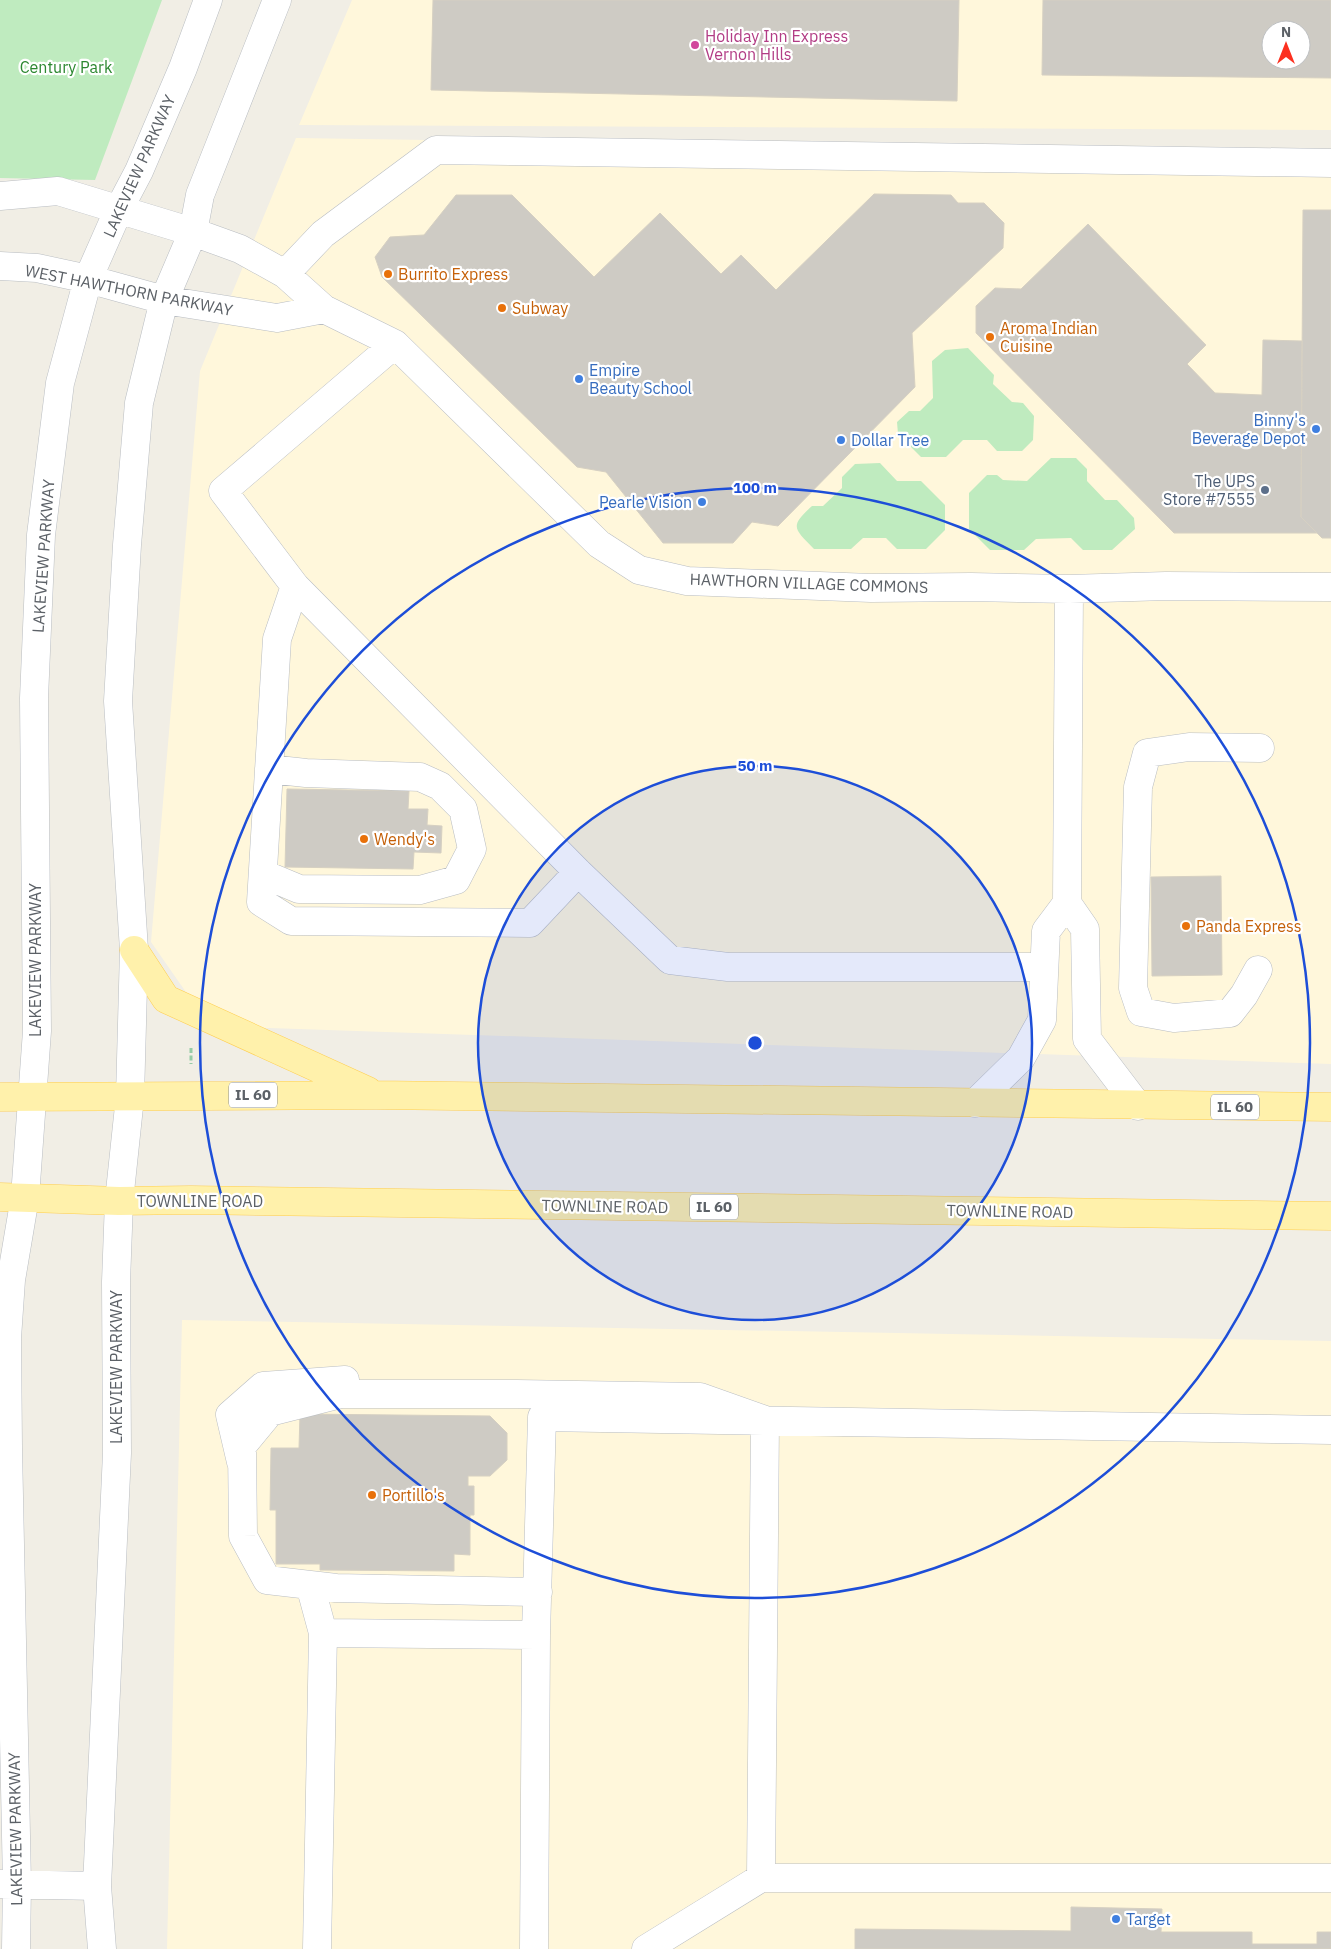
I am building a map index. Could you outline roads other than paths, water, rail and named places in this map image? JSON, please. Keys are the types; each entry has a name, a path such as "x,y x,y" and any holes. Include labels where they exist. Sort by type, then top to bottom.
{"main road":[{"path":"134,950 166,999 376,1095"},
{"name":"IL 60","path":"0,1097 376,1095 1331,1107"},
{"name":"TOWNLINE ROAD","path":"12,1197 118,1201 191,1200 1331,1216"}],"street":[{"name":"LAKEVIEW PARKWAY","path":"16,1949 8,1884 7,1338 11,1280 12,1197 32,1098 36,1031 34,698 41,535 60,383 88,279 146,154 183,68 208,0"},
{"name":"LAKEVIEW PARKWAY","path":"102,1949 97,1886 117,1453 116,1282 118,1201 130,1097 134,950 118,701 139,402 164,300 193,232 200,195 277,0"},
{"path":"285,274 323,234 436,150 1331,163"},
{"path":"0,196 58,191 118,211 193,232 240,249 285,274 324,310"},
{"name":"WEST HAWTHORN PARKWAY","path":"0,266 37,268 88,279 164,300 277,318 324,310"},
{"name":"HAWTHORN VILLAGE COMMONS","path":"324,310 395,344 599,544 639,570 687,581 872,588 1331,587"},
{"path":"395,344 223,491 295,586 578,872 670,960 728,967 1043,967"},
{"path":"295,586 277,639 261,902 291,921 530,923 578,872"},
{"path":"1069,589 1067,903 1085,929 1087,1039 1138,1106"},
{"path":"1258,970 1244,995 1230,1013 1174,1018 1141,1012 1134,988 1138,787 1147,753 1189,747 1260,748"},
{"path":"263,874 299,889 420,890 456,880 472,849 463,809 440,786 420,777 306,773 269,769"},
{"path":"975,1103 1021,1058 1042,1020 1046,931 1067,903"},
{"path":"538,1592 336,1588 267,1580 243,1536 242,1446 270,1412 341,1394 542,1394 700,1397 765,1420"},
{"path":"534,1949 536,1635 542,1417 1331,1430"},
{"path":"761,1878 765,1420"},
{"path":"310,1585 323,1633 317,1949"},
{"path":"323,1633 536,1635"},
{"path":"646,1949 761,1878 1331,1878"},
{"path":"8,1884 97,1886"}],"place":[{"name":"Holiday Inn Express Vernon Hills","path":"695,45"},
{"name":"Burrito Express","path":"388,274"},
{"name":"Subway","path":"502,308"},
{"name":"Aroma Indian Cuisine","path":"990,337"},
{"name":"Empire Beauty School","path":"579,379"},
{"name":"Binny's Beverage Depot","path":"1316,429"},
{"name":"Dollar Tree","path":"841,440"},
{"name":"The UPS Store #7555","path":"1265,490"},
{"name":"Pearle Vision","path":"702,502"},
{"name":"Wendy's","path":"364,839"},
{"name":"Panda Express","path":"1186,926"},
{"name":"Portillo's","path":"372,1495"},
{"name":"Target","path":"1116,1919"}],"park label":[{"name":"Century Park","path":"66,67"}]}
